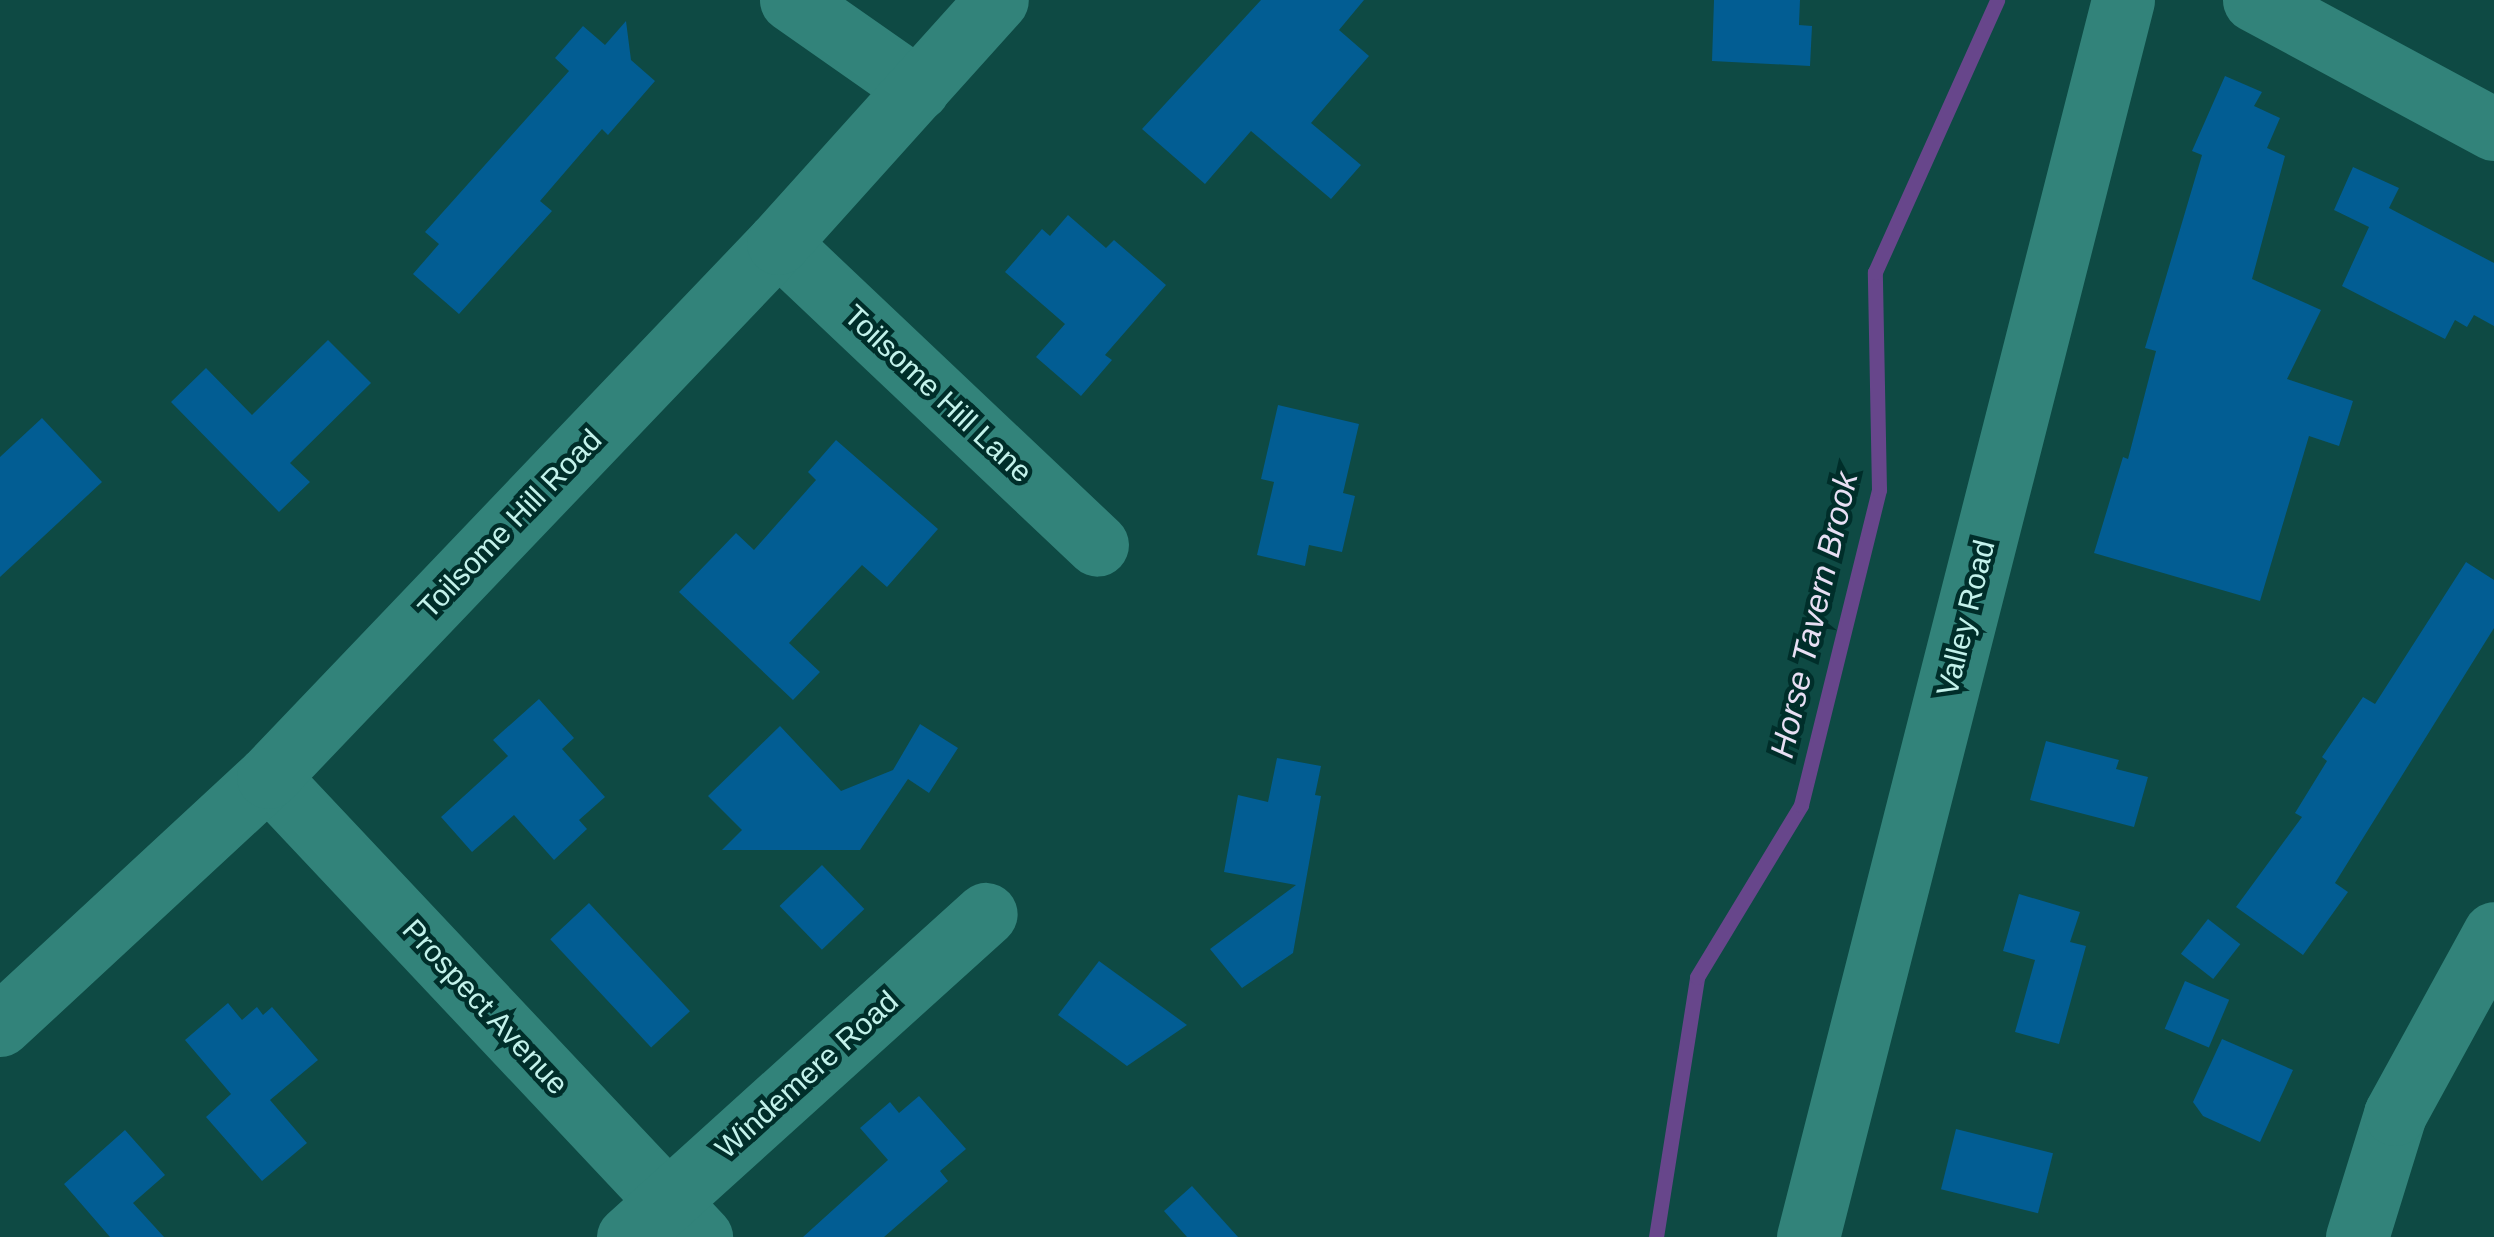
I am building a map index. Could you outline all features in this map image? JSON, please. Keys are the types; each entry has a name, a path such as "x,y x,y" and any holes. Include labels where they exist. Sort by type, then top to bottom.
{"street":[{"path":"791,0 918,89"},
{"name":"Toilsome Hill Road","path":"0,1025 268,777 778,243 997,0"},
{"name":"Valley Road","path":"1808,1237 2123,0"},
{"path":"2254,0 2494,129"},
{"name":"Toilsome Hill Lane","path":"778,243 1097,545"},
{"name":"Prospect Avenue","path":"268,777 666,1225"},
{"name":"Windemere Road","path":"666,1225 986,914"},
{"path":"2357,1237 2395,1114 2494,933"}],"building":[{"path":"1261,0 1364,0 1339,30 1369,56 1311,123 1361,165 1331,199 1251,131 1205,184 1142,129"},
{"path":"1714,0 1800,0 1799,25 1812,26 1810,66 1712,61"},
{"path":"626,21 631,60 655,81 608,135 602,129 540,201 552,211 459,314 413,274 439,244 425,232 569,71 555,58 583,26 605,45"},
{"path":"2225,76 2262,92 2254,106 2280,118 2267,148 2285,156 2252,279 2321,310 2287,379 2353,401 2339,446 2309,436 2260,601 2094,553 2123,457 2128,459 2156,351 2145,348 2202,155 2192,151"},
{"path":"2353,167 2399,188 2389,208 2494,263 2494,326 2474,315 2467,327 2455,320 2445,339 2342,286 2369,227 2334,210"},
{"path":"1068,215 1106,248 1114,240 1166,285 1105,355 1112,360 1081,396 1036,357 1065,324 1005,272 1042,229 1050,236"},
{"path":"328,340 371,383 290,463 310,482 279,512 171,402 206,368 252,415"},
{"path":"1278,405 1359,424 1343,493 1355,496 1342,552 1309,545 1305,566 1257,555 1274,482 1261,479"},
{"path":"42,418 102,482 0,577 0,457"},
{"path":"836,440 938,529 887,587 862,565 789,643 820,672 793,700 679,592 736,533 754,550 816,480 808,472"},
{"path":"2466,562 2494,580 2494,628 2335,883 2348,892 2303,955 2236,907 2302,817 2295,813 2327,761 2322,757 2363,697 2375,704"},
{"path":"539,699 574,738 562,749 605,797 579,820 587,829 554,860 514,815 472,852 441,817 508,756 493,740"},
{"path":"920,724 958,748 929,793 908,779 860,850 722,850 742,830 708,796 780,726 841,791 893,770"},
{"path":"2046,741 2119,760 2116,769 2148,777 2134,827 2030,800"},
{"path":"1277,758 1321,766 1315,795 1321,796 1293,953 1242,988 1210,949 1296,885 1224,872 1238,795 1268,802"},
{"path":"822,865 864,909 822,950 780,906"},
{"path":"2019,894 2080,912 2070,942 2086,946 2059,1044 2015,1032 2035,960 2003,951"},
{"path":"589,903 690,1011 651,1047 550,939"},
{"path":"2208,919 2240,944 2213,979 2181,954"},
{"path":"1099,961 1187,1025 1127,1066 1058,1015"},
{"path":"2185,981 2229,1000 2209,1048 2165,1029"},
{"path":"228,1003 242,1020 257,1007 263,1015 272,1007 318,1060 270,1100 307,1143 262,1181 206,1117 231,1094 185,1040"},
{"path":"2222,1039 2293,1070 2260,1142 2203,1116 2193,1102"},
{"path":"919,1096 966,1149 940,1171 948,1181 884,1237 803,1237 888,1160 860,1128 890,1102 899,1113"},
{"path":"1956,1129 2053,1153 2038,1213 1941,1189"},
{"path":"125,1130 165,1175 133,1203 164,1237 110,1237 64,1184"},
{"path":"1192,1186 1238,1237 1187,1237 1164,1211"}],"waterway":[{"name":"Horse Tavern Brook","path":"1656,1237 1697,977 1801,805 1879,490 1875,272 1997,0"}]}
